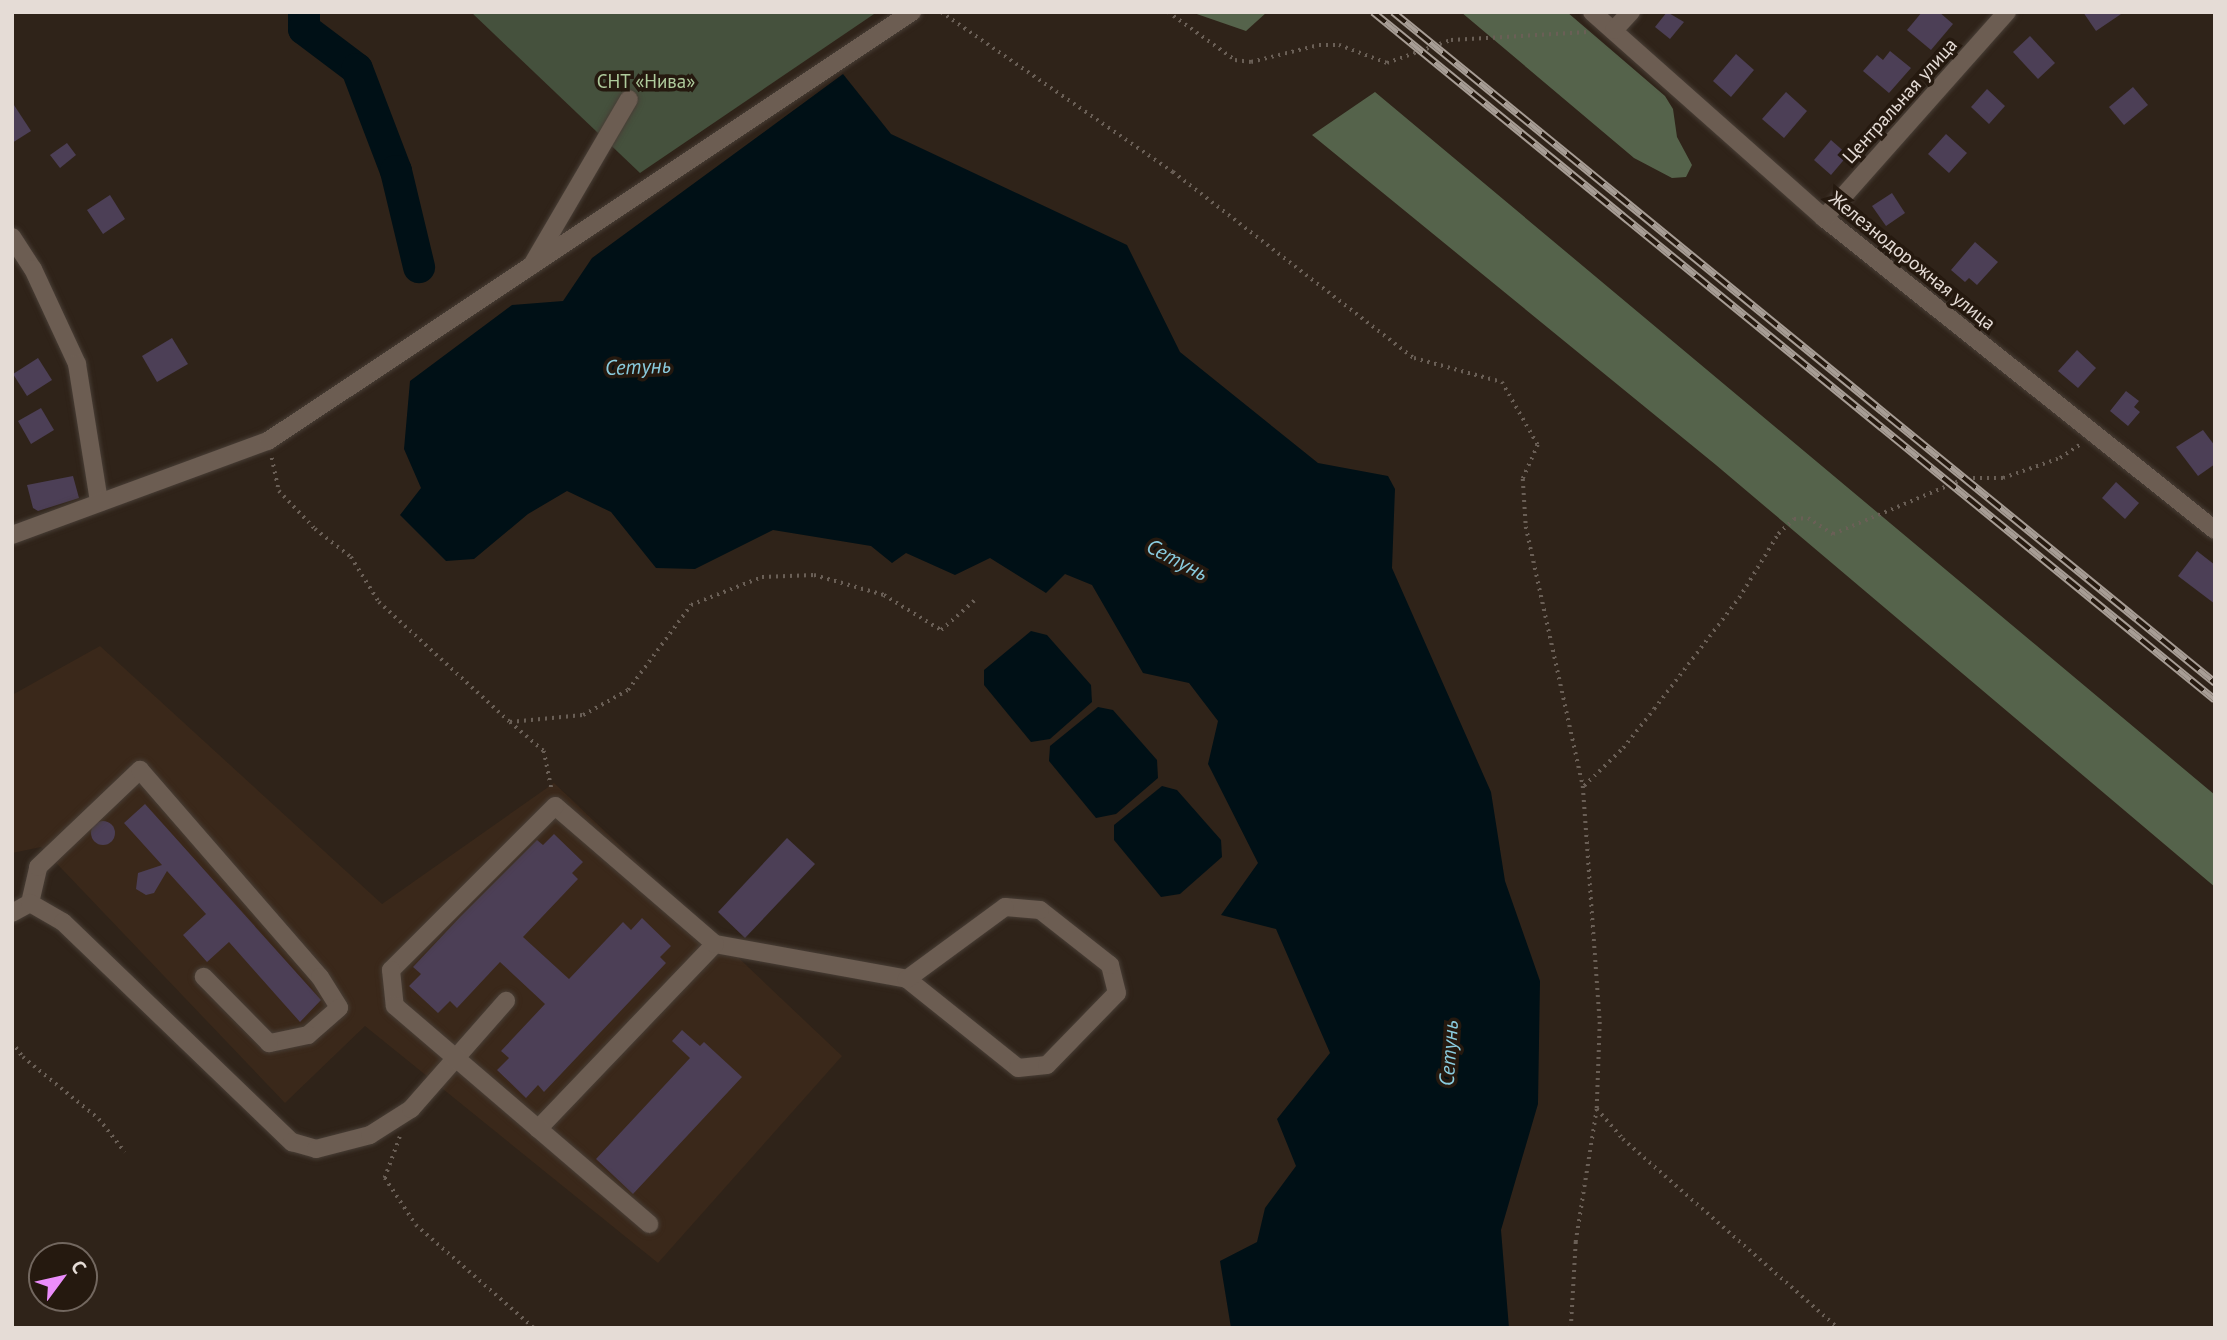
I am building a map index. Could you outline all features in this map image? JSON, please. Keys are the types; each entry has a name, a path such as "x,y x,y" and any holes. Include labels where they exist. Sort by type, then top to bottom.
{"street":[{"path":"12,535 268,441 528,271 720,136 912,12"},
{"name":"Железнодорожная улица","path":"1592,12 1824,218 2215,530"},
{"path":"1614,30 1631,12"},
{"name":"Центральная улица","path":"1824,218 2007,12"},
{"path":"528,271 629,99"},
{"path":"12,237 33,269 77,364 99,502"},
{"path":"12,913 30,903 38,867 140,770 320,977 339,1008 308,1035 270,1043 204,977"},
{"path":"649,1224 395,1006 391,970 555,806 715,944 907,979 1018,1068 1047,1065 1118,993 1110,965 1040,909 1005,906 907,979"},
{"path":"30,903 63,922 292,1142 316,1149 370,1135 411,1109 506,1001"},
{"path":"538,1129 715,944"}],"path":[{"path":"941,12 1173,173 1414,358 1502,382 1538,445 1523,479 1526,527 1583,786 1597,959 1597,1109 1576,1242 1571,1328"},
{"path":"1168,12 1236,60 1251,62 1319,45 1339,45 1387,63 1451,40 1614,30"},
{"path":"1583,786 1623,748 1654,709 1739,598 1778,534 1794,519 1808,518 1833,534 1966,478 2003,478 2060,458 2095,435"},
{"path":"268,441 279,491 315,529 351,557 379,603 544,751 555,806"},
{"path":"510,722 583,715 628,690 691,606 762,577 814,575 884,596 941,630 976,599"},
{"path":"12,1042 23,1057 99,1119 125,1152"},
{"path":"411,1109 385,1178 416,1225 534,1328"},
{"path":"1597,1109 1623,1139 1838,1328"}],"shaded area":[{"path":"100,646 382,904 554,783 842,1056 658,1263 365,1026 285,1103 41,847 12,853 12,695"}],"green space":[{"name":"СНТ «Нива»","path":"471,12 877,12 640,173"},
{"path":"1191,12 1267,12 1246,31"},
{"path":"1461,12 1567,12 1665,96 1673,109 1677,137 1692,165 1686,177 1672,178 1634,158"},
{"path":"1375,92 2215,795 2215,887 1716,465 1312,135"}],"water":[{"path":"843,74 891,134 1127,245 1180,352 1318,463 1388,476 1395,489 1392,568 1491,792 1505,881 1540,981 1538,1104 1501,1230 1509,1328 1231,1328 1220,1261 1257,1242 1265,1208 1296,1166 1277,1119 1330,1053 1276,929 1221,915 1258,863 1208,764 1218,721 1189,683 1143,673 1092,585 1065,574 1046,593 990,558 955,575 906,553 892,563 871,546 773,530 695,569 656,568 611,512 567,491 528,514 474,559 446,561 400,515 421,488 404,449 410,381 512,305 563,301 592,258"},
{"path":"1031,631 1047,635 1091,685 1092,702 1050,739 1031,742 984,685 984,670"},
{"path":"1098,707 1113,710 1157,760 1158,778 1116,814 1096,818 1049,761 1050,746"},
{"path":"1162,786 1177,790 1221,840 1222,857 1180,894 1161,897 1114,840 1114,825"}],"building":[{"path":"1667,12 1684,22 1670,39 1655,27"},
{"path":"1922,12 1939,12 1953,24 1931,50 1907,30"},
{"path":"2083,12 2124,12 2096,31"},
{"path":"2030,36 2055,63 2038,79 2013,52"},
{"path":"1890,51 1911,68 1889,93 1863,71 1877,55 1883,60"},
{"path":"1736,54 1754,70 1731,97 1713,81"},
{"path":"2133,87 2148,105 2124,125 2109,107"},
{"path":"1987,89 2005,106 1989,124 1971,107"},
{"path":"1786,92 1807,111 1784,138 1762,119"},
{"path":"12,102 31,131 12,143"},
{"path":"1946,134 1967,153 1949,173 1928,154"},
{"path":"1831,140 1848,155 1831,175 1814,160"},
{"path":"67,143 76,155 60,168 50,155"},
{"path":"1892,193 1905,213 1886,226 1872,206"},
{"path":"110,195 125,219 103,234 87,210"},
{"path":"1975,242 1998,262 1977,285 1969,278 1965,282 1951,270"},
{"path":"172,338 188,364 157,382 142,356"},
{"path":"2077,350 2096,368 2078,388 2058,371"},
{"path":"38,358 52,380 27,396 13,374"},
{"path":"2126,391 2139,401 2134,407 2140,412 2128,426 2110,411"},
{"path":"41,408 54,430 31,444 18,421"},
{"path":"2203,430 2215,446 2215,464 2198,476 2176,447"},
{"path":"73,476 79,498 38,511 33,508 27,485"},
{"path":"2116,482 2139,503 2125,519 2102,498"},
{"path":"2197,551 2215,565 2215,604 2178,576"},
{"path":"145,804 321,1000 300,1022 229,942 207,962 183,935 206,914 167,871 154,893 146,895 136,889 138,873 162,865 124,823"},
{"path":"103,821 111,825 115,833 111,841 103,845 95,841 91,833 95,825"},
{"path":"554,834 583,862 572,873 578,879 523,937 569,979 623,922 631,930 642,918 671,946 660,957 666,963 544,1092 538,1085 526,1098 497,1070 509,1058 501,1051 545,1004 500,962 457,1008 450,1001 438,1013 409,986 421,974 413,967 460,917 537,840 543,845"},
{"path":"787,838 815,864 745,938 718,912"},
{"path":"682,1030 700,1046 704,1042 742,1077 633,1194 596,1159 690,1058 672,1041"}],"waterway":[{"name":"Сетунь","path":"304,12 304,29 357,69 396,171 419,267"}],"railway":[{"path":"1373,12 2215,700"},
{"path":"1393,12 2215,683"}]}
